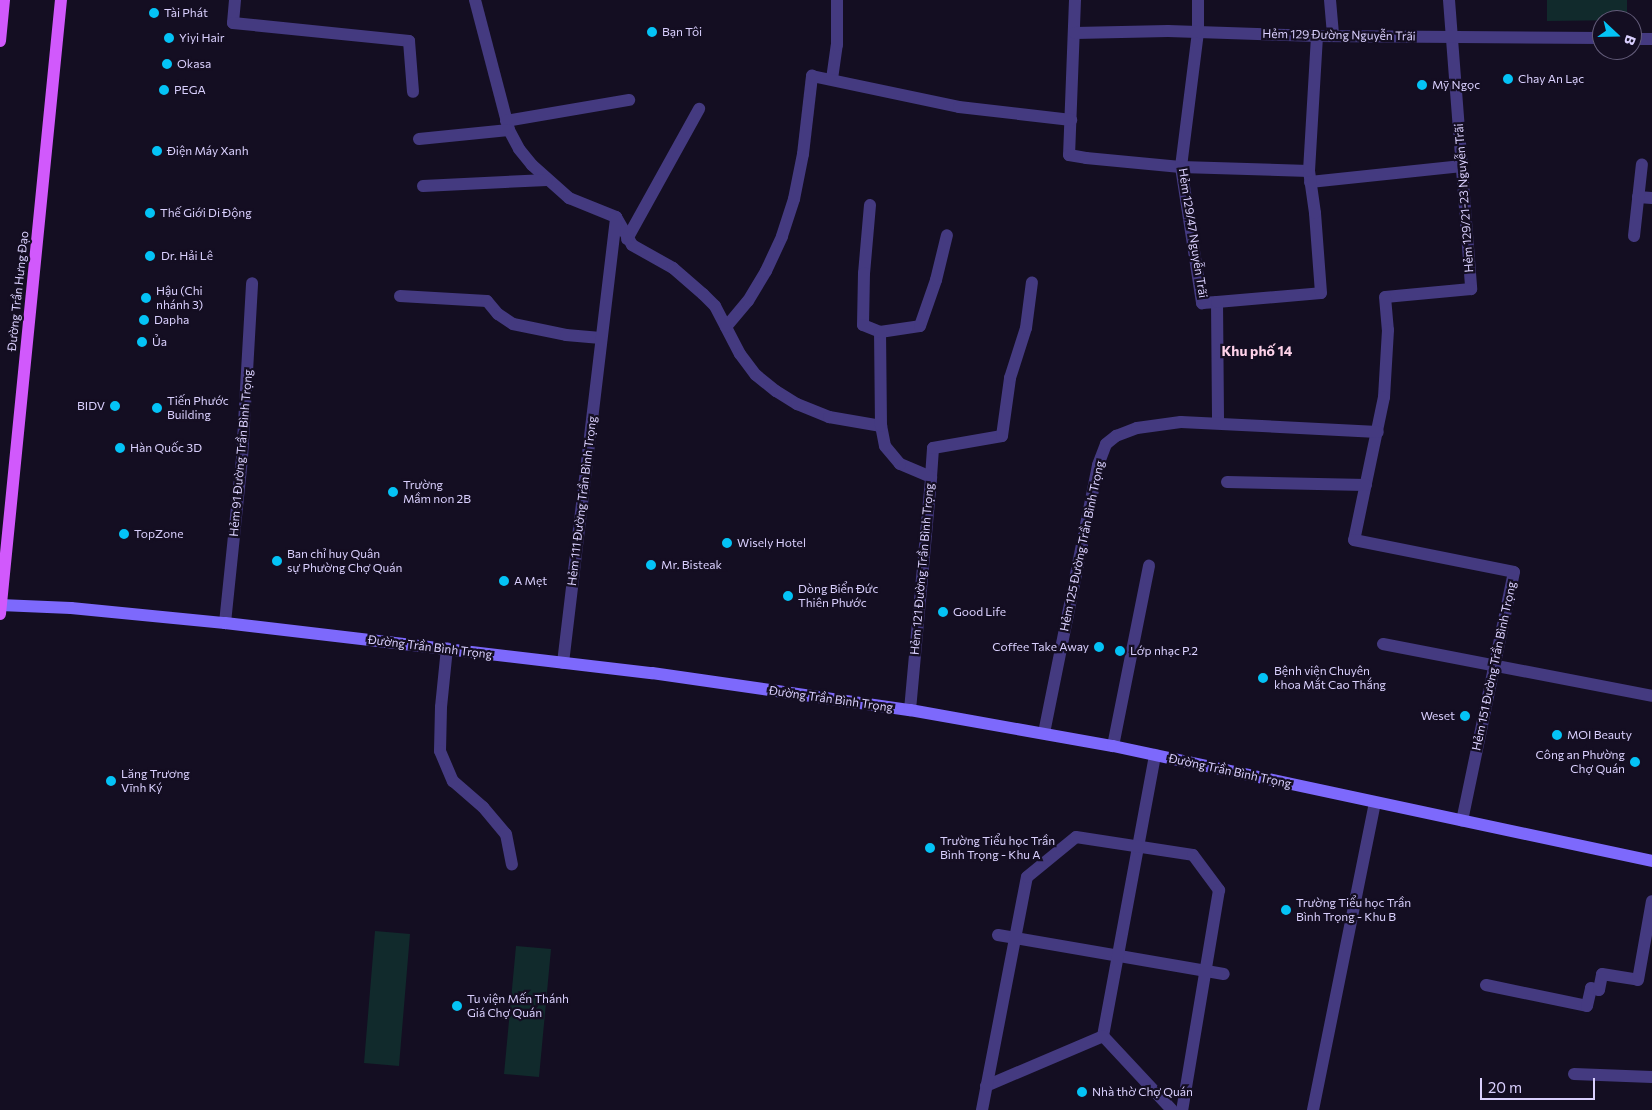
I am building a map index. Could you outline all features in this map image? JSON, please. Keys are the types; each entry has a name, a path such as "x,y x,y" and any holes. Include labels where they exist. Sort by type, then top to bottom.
{"main road":[{"path":"0,41 4,0"},
{"name":"Đường Trần Hưng Đạo","path":"0,608 61,0"}],"street":[{"name":"Đường Trần Bình Trọng","path":"0,608 79,609 225,622 447,648 910,710 1113,746 1652,861"}],"lane":[{"path":"235,0 233,23 409,41 413,92"},
{"path":"475,0 507,126 519,148 547,180 568,198 616,218 627,239 642,251 672,268 704,294 715,306 740,354 756,374 776,391 797,404 829,417 881,426"},
{"path":"832,79 837,45 837,0"},
{"path":"1075,0 1069,155 1182,167 1310,177 1462,166"},
{"name":"Hẻm 129/47 Nguyễn Trãi","path":"1198,0 1198,32 1182,167 1202,303 1217,302 1218,422"},
{"path":"1330,0 1333,36"},
{"name":"Hẻm 129/21-23 Nguyễn Trãi","path":"1378,432 1387,363 1385,297 1471,289 1449,0"},
{"name":"Hẻm 129 Đường Nguyễn Trãi","path":"1075,33 1198,32 1317,36 1592,38"},
{"path":"1217,302 1321,293 1315,213 1310,177 1317,36"},
{"path":"726,327 748,301 762,279 782,236 794,199 803,154 812,76 960,107 1071,120"},
{"path":"419,139 507,126 628,100"},
{"path":"627,239 699,109"},
{"path":"1634,236 1642,164"},
{"path":"423,186 547,180"},
{"path":"1638,197 1652,198"},
{"path":"870,205 864,273 864,325 880,332 920,326 936,280 947,235"},
{"name":"Hẻm 111 Đường Trần Bình Trọng","path":"563,663 616,218"},
{"path":"931,477 933,448 1002,436 1010,378 1026,328 1032,282"},
{"name":"Hẻm 91 Đường Trần Bình Trọng","path":"225,622 242,458 252,283"},
{"path":"400,296 487,301 498,314 513,324 566,335 601,338"},
{"name":"Hẻm 121 Đường Trần Bình Trọng","path":"880,332 881,426 885,446 900,464 931,477 910,710"},
{"name":"Hẻm 125 Đường Trần Bình Trọng","path":"1044,734 1098,465 1103,450 1116,436 1137,428 1181,422 1218,422 1378,432"},
{"name":"Hẻm 151 Đường Trần Bình Trọng","path":"1378,432 1354,540 1514,572 1462,821"},
{"path":"1227,482 1366,485"},
{"path":"1113,746 1149,566"},
{"path":"1383,644 1652,696"},
{"path":"447,648 440,707 440,750 453,781 483,808 506,834 512,864"},
{"path":"1103,1036 1155,755"},
{"path":"1313,1110 1375,803"},
{"path":"982,1110 1027,877 1076,837 1193,855 1219,890 1182,1110"},
{"path":"1486,985 1587,1006 1591,988 1599,990 1602,974 1638,980 1652,901"},
{"path":"998,935 1224,974"},
{"path":"986,1086 1103,1036"},
{"path":"1103,1036 1172,1110"},
{"path":"1574,1074 1652,1077"}],"green space":[{"path":"1547,0 1627,0 1627,10 1592,10 1592,20 1547,21"},
{"path":"375,931 410,934 399,1066 364,1063"},
{"path":"516,946 551,949 539,1077 504,1074"}],"place":[{"name":"Tài Phát","path":"154,13"},
{"name":"Bạn Tôi","path":"652,32"},
{"name":"Yiyi Hair","path":"169,38"},
{"name":"Okasa","path":"167,64"},
{"name":"Chay An Lạc","path":"1508,79"},
{"name":"Mỹ Ngọc","path":"1422,85"},
{"name":"PEGA","path":"164,90"},
{"name":"Điện Máy Xanh","path":"157,151"},
{"name":"Thế Giới Di Động","path":"150,213"},
{"name":"Dr. Hải Lê","path":"150,256"},
{"name":"Hậu (Chi nhánh 3)","path":"146,298"},
{"name":"Dapha","path":"144,320"},
{"name":"Ủa","path":"142,342"},
{"name":"BIDV","path":"115,406"},
{"name":"Tiến Phước Building","path":"157,408"},
{"name":"Hàn Quốc 3D","path":"120,448"},
{"name":"Trường Mầm non 2B","path":"393,492"},
{"name":"TopZone","path":"124,534"},
{"name":"Wisely Hotel","path":"727,543"},
{"name":"Ban chỉ huy Quân sự Phường Chợ Quán","path":"277,561"},
{"name":"Mr. Bisteak","path":"651,565"},
{"name":"A Mẹt","path":"504,581"},
{"name":"Dòng Biển Đức Thiên Phước","path":"788,596"},
{"name":"Good Life","path":"943,612"},
{"name":"Coffee Take Away","path":"1099,647"},
{"name":"Lớp nhạc P.2","path":"1120,651"},
{"name":"Bệnh viện Chuyên khoa Mắt Cao Thắng","path":"1263,678"},
{"name":"Weset","path":"1465,716"},
{"name":"MOI Beauty","path":"1557,735"},
{"name":"Công an Phường Chợ Quán","path":"1635,762"},
{"name":"Lăng Trương Vĩnh Ký","path":"111,781"},
{"name":"Trường Tiểu học Trần Bình Trọng - Khu A","path":"930,848"},
{"name":"Trường Tiểu học Trần Bình Trọng - Khu B","path":"1286,910"},
{"name":"Tu viện Mến Thánh Giá Chợ Quán","path":"457,1006"},
{"name":"Nhà thờ Chợ Quán","path":"1082,1092"}],"district":[{"name":"Khu phố 14","path":"1257,351"}]}
